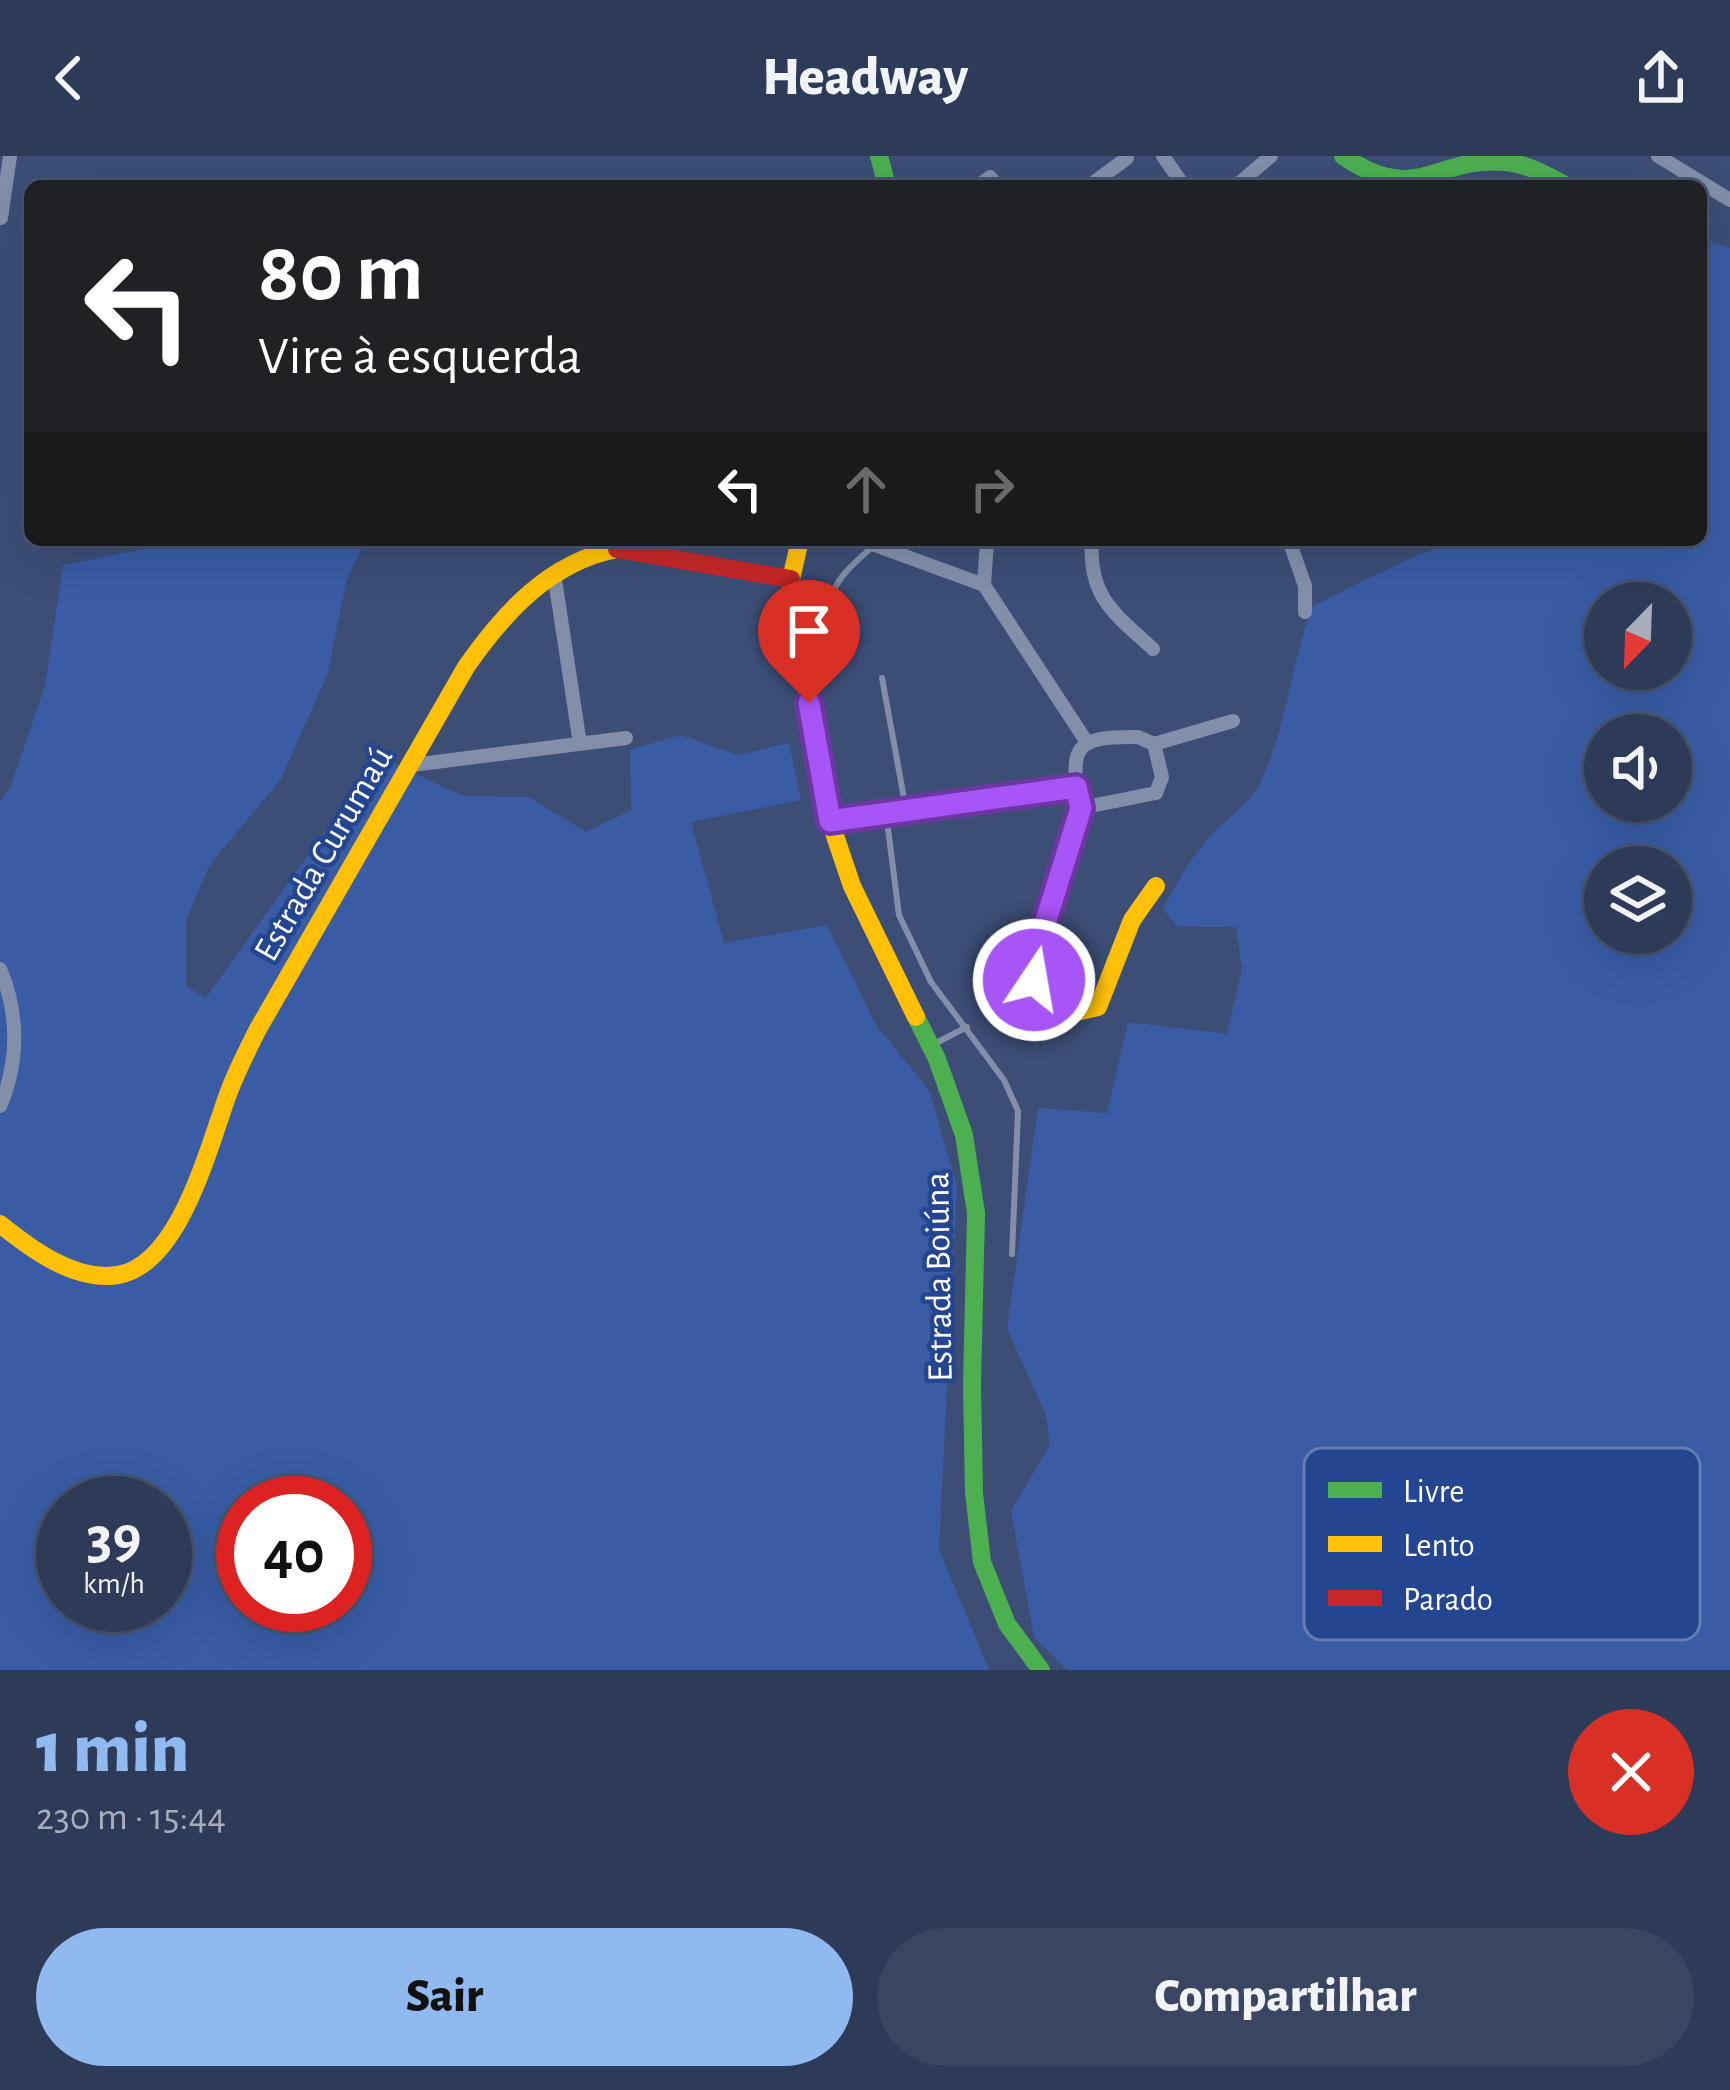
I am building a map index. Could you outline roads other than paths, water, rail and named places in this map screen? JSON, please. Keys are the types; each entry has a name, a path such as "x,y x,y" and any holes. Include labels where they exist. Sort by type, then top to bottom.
{"street":[{"path":"1,218 10,156"},
{"path":"1243,180 1271,156"},
{"path":"1343,156 1383,180"},
{"path":"1658,156 1697,180"},
{"path":"1098,180 1127,158"},
{"path":"1405,180 1501,161 1555,180"},
{"name":"Estrada Boiúna","path":"799,546 791,579 830,821 851,886 931,1046 964,1135 976,1213 972,1407 982,1562 1007,1624 1041,1670"},
{"path":"875,546 984,585 1087,741"},
{"path":"984,585 987,546"},
{"path":"1092,546 1090,566 1098,592 1154,649"},
{"path":"1291,546 1305,586 1305,612"},
{"name":"Estrada Curumaú","path":"0,1224 34,1252 67,1268 127,1274 154,1256 179,1218 239,1067 445,700 492,633 554,573 590,552 619,549 791,579"},
{"path":"554,573 580,744"},
{"path":"1156,886 1132,920 1098,1007 1081,1015 1062,1013 1044,1000 1034,980 1033,962 1081,808 1077,752 1087,741 1138,737 1154,744 1233,721"},
{"path":"412,765 626,738"},
{"path":"1081,808 1156,793 1162,777 1154,744"},
{"path":"830,821 1076,787"},
{"path":"0,969 15,1017 10,1082 0,1106"}],"lane":[{"path":"833,656 832,588 865,546"},
{"path":"882,678 906,809"},
{"path":"886,812 899,916 931,982 1004,1080 1018,1111 1012,1254"},
{"path":"931,1046 967,1028"}]}
